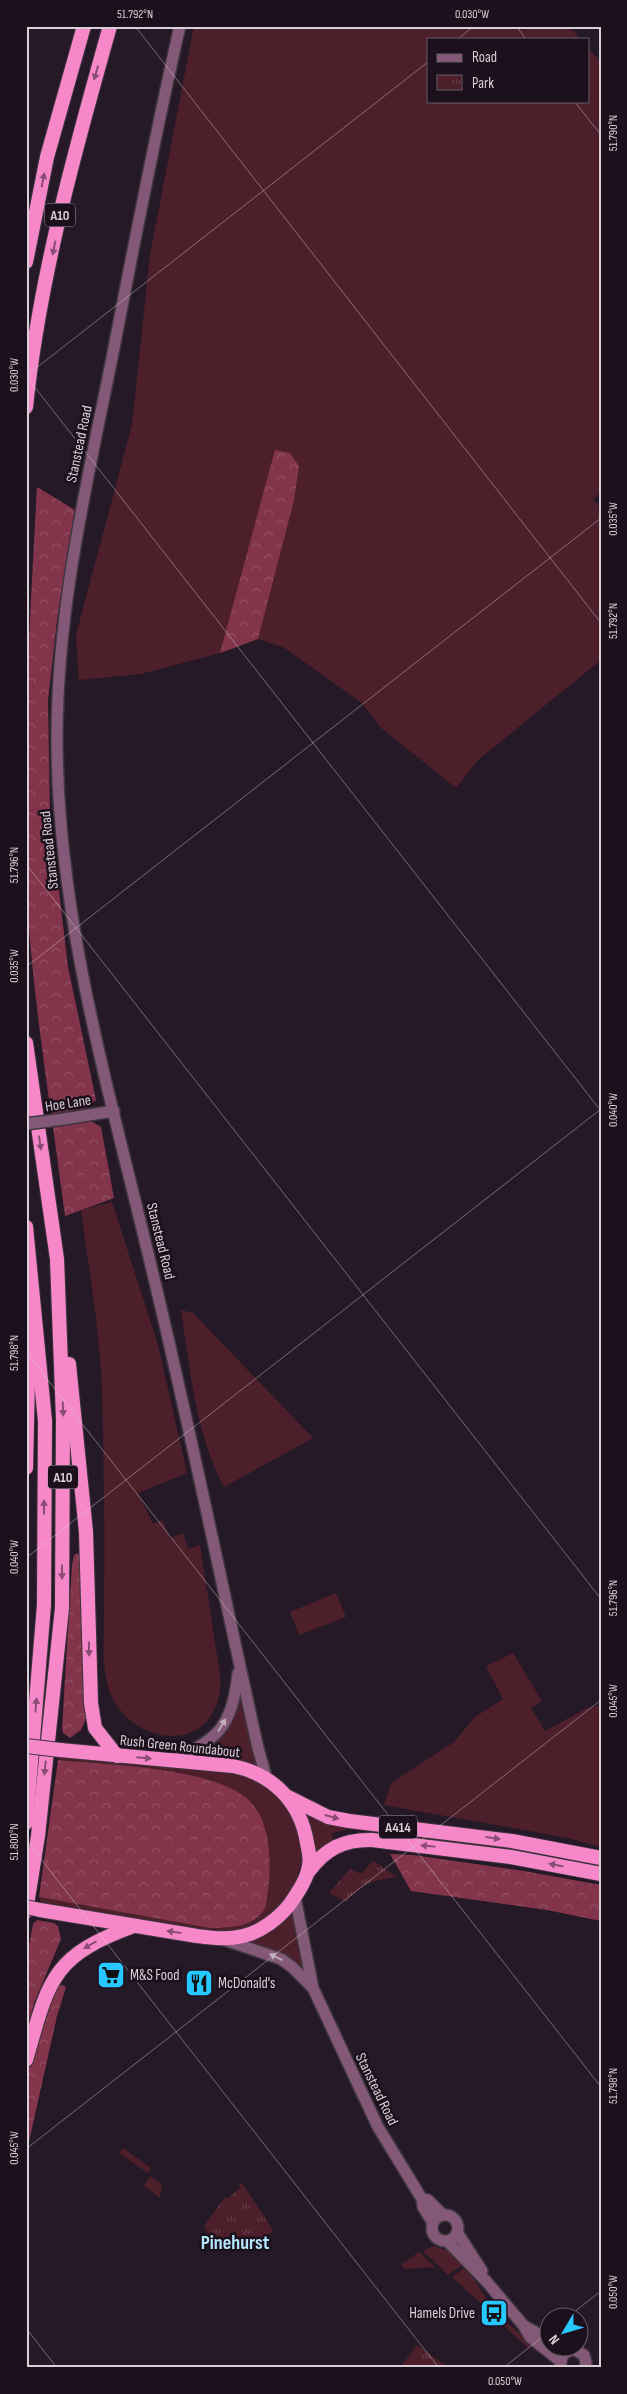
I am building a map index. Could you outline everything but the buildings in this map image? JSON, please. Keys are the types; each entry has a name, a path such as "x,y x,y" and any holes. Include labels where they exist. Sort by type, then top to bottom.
{"highway":[{"name":"A10","path":"26,262 47,156 84,26"},
{"name":"A10","path":"26,407 31,361 71,162 110,26"},
{"name":"A10","path":"26,1043 57,1259 63,1420 62,1608 31,1909"},
{"name":"A10","path":"26,1227 45,1421 44,1605 26,1823"},
{"path":"26,1468 30,1259"},
{"path":"57,1259 80,1460 85,1523 90,1703 96,1728 117,1756"},
{"name":"Rush Green Roundabout","path":"26,1746 233,1766 255,1772 288,1797 304,1827 310,1860 308,1871 294,1897 278,1916 266,1926 244,1936 222,1939 31,1909"},
{"name":"A414","path":"288,1797 312,1810 335,1818 512,1841 601,1858"},
{"name":"A414","path":"308,1871 319,1857 337,1845 359,1840 372,1840 511,1857 601,1874"},
{"path":"26,2060 49,1986 61,1968 72,1957 91,1944 135,1926"}],"main road":[{"name":"Stanstead Road","path":"180,26 78,527 61,647 58,790 66,873 88,1003 160,1300 239,1664 267,1780"},
{"name":"Hoe Lane","path":"26,1124 114,1111"},
{"name":"Stanstead Road","path":"168,1760 197,1749 218,1733 232,1707 239,1664"},
{"name":"Stanstead Road","path":"294,1897 313,1988 374,2118 422,2200 423,2207 433,2223"},
{"name":"Stanstead Road","path":"222,1939 281,1959 313,1988"},
{"name":"Stanstead Road","path":"422,2200 428,2200 443,2214"},
{"path":"486,2281 482,2270 457,2232 455,2219 443,2214 436,2218 433,2223 434,2236 447,2241 486,2281 524,2326 530,2337 560,2364"},
{"path":"447,2241 457,2232"},
{"path":"524,2326 540,2335"}],"green space":[{"path":"194,26 569,26 579,38 427,38 427,102 590,102 590,50 601,62 601,492 593,499 601,508 601,660 478,760 456,788 381,728 362,703 283,647 258,639 220,653 141,674 79,680 76,635 132,425 150,255"},
{"path":"275,450 290,453 299,466 294,500 258,639 220,653"},
{"path":"37,487 75,510 57,620 48,700 50,815 68,967 96,1100 86,1108 51,1114 32,966 26,877 26,731"},
{"path":"91,1121 101,1127 114,1198 65,1216 53,1127"},
{"path":"112,1202 158,1345 187,1473 138,1493 153,1524 162,1520 170,1538 183,1533 188,1549 200,1545 220,1672 220,1690 213,1713 200,1727 183,1735 165,1736 146,1730 129,1719 115,1703 107,1682 104,1667 102,1386 95,1313 81,1210"},
{"path":"181,1310 193,1313 313,1438 224,1487 214,1467 200,1424"},
{"path":"77,1553 81,1557 86,1719 81,1730 70,1738 63,1733 62,1728 72,1565 74,1555"},
{"path":"336,1593 346,1617 299,1635 290,1612"},
{"path":"513,1653 542,1701 531,1708 545,1731 587,1708 601,1705 601,1847 568,1838 384,1805 391,1783 454,1742 475,1717 503,1699 486,1666"},
{"path":"241,1697 257,1765 245,1761 198,1755 214,1743"},
{"path":"60,1756 219,1770 243,1775 266,1784 286,1807 295,1822 300,1839 299,1872 283,1903 255,1925 231,1932 215,1933 41,1903 39,1897 216,1928 238,1926 251,1922 262,1913 267,1899 270,1866 268,1839 260,1814 244,1796 225,1786 179,1773 129,1766 58,1760"},
{"path":"58,1760 181,1773 226,1786 244,1796 253,1804 260,1815 268,1839 269,1879 265,1908 262,1913 251,1922 245,1924 209,1928 39,1897"},
{"path":"308,1816 347,1826 346,1830 332,1833 333,1840 316,1852"},
{"path":"390,1854 413,1855 524,1871 601,1885 601,1921 547,1910 411,1891"},
{"path":"373,1861 397,1877 368,1884 357,1890 346,1902 329,1893 350,1869 361,1874"},
{"path":"290,1915 292,1916 308,1973 306,1974 280,1954 266,1947 249,1943 249,1941 279,1924"},
{"path":"37,1920 54,1923 58,1926 61,1939 34,2003 26,2033 26,1962 33,1924"},
{"path":"62,1985 66,1987 57,2016 26,2155 26,2080 45,2012 57,1986"},
{"path":"123,2148 151,2168 148,2173 119,2153"},
{"path":"150,2176 162,2184 160,2198 144,2186"},
{"path":"242,2183 273,2230 255,2250 231,2250 218,2245 213,2241 204,2226 225,2197 227,2199 240,2188 239,2185"},
{"path":"434,2246 452,2252 464,2264 448,2275 423,2251"},
{"path":"419,2252 435,2267 405,2269 401,2265"},
{"path":"466,2267 490,2304 486,2308 452,2277"},
{"path":"503,2319 533,2344 529,2349 500,2322"},
{"path":"417,2345 420,2347 449,2368 400,2368"}],"place":[{"name":"M&S Food","path":"111,1975"},
{"name":"McDonald's","path":"199,1983"},
{"name":"Hamels Drive","path":"494,2313"}],"district":[{"name":"Pinehurst","path":"235,2242"}]}
